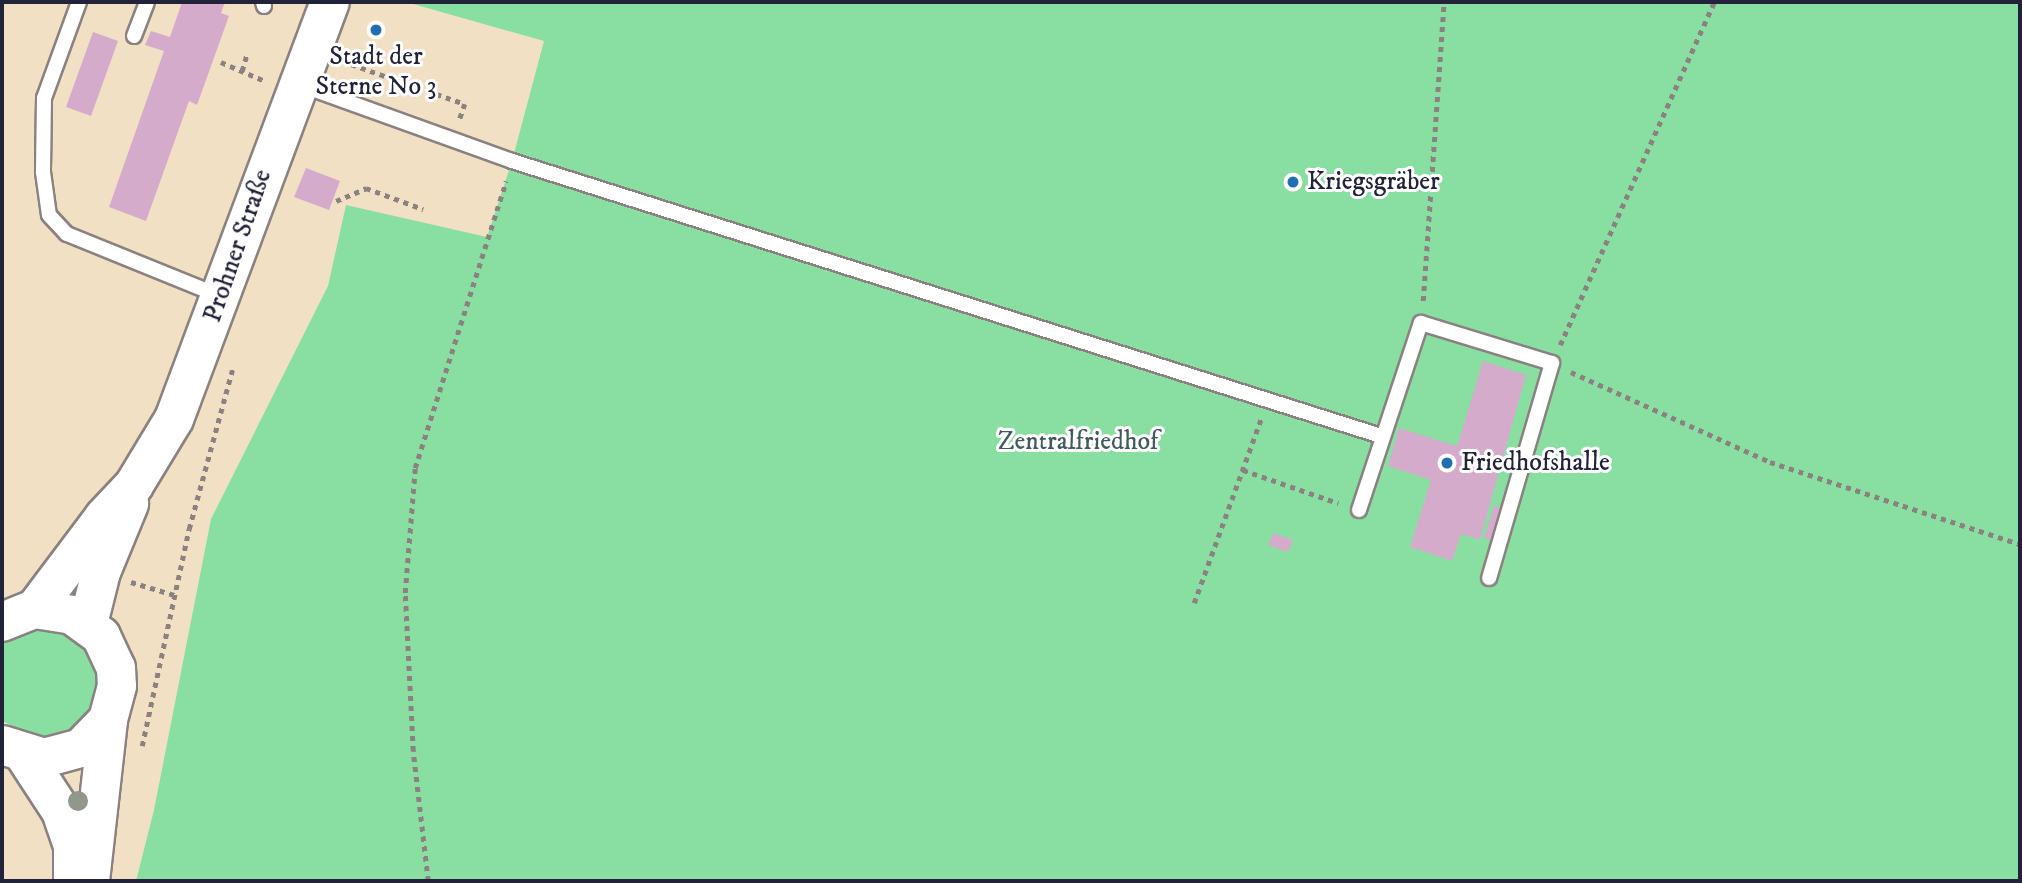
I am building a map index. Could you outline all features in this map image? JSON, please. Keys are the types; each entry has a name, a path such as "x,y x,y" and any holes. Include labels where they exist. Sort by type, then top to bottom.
{"main road":[{"name":"Prohner Straße","path":"18,615 134,485 174,419 222,297 296,87 330,2"},
{"name":"Prohner Straße","path":"88,624 102,572 125,522 134,485"},
{"path":"14,751 64,755 97,736 115,703 116,668 110,652 88,624 54,610 18,615"},
{"path":"90,881 108,720"},
{"path":"14,751 50,788 73,846 73,881"}],"lane":[{"path":"79,2 44,98 43,172 49,215 67,234 222,297"},
{"path":"134,36 147,2"},
{"path":"296,87 512,160 1381,436"},
{"path":"1359,510 1381,436 1421,323 1552,363 1489,578"}],"path":[{"path":"1421,323 1444,2"},
{"path":"1714,2 1552,363 1770,462 2020,544"},
{"path":"220,62 296,87 338,59 341,50"},
{"path":"242,71 247,54"},
{"path":"338,59 465,104 452,140"},
{"path":"428,881 413,751 405,593 415,468 512,160"},
{"path":"336,201 366,188 423,209"},
{"path":"140,754 189,529 236,357"},
{"path":"1194,603 1268,399"},
{"path":"1243,470 1359,510"}],"green space":[{"name":"Zentralfriedhof","path":"406,2 2020,2 2020,881 136,881 154,810 211,519 328,286 346,205 487,237 512,161 544,41"},
{"path":"35,624 72,630 97,659 100,696 79,728 62,737 43,740 2,721 2,641"}],"building":[{"path":"182,2 225,2 221,13 229,16 197,105 189,101 146,221 109,207 164,51 145,45 151,31 170,37"},
{"path":"93,32 118,41 91,116 66,107"},
{"path":"306,168 340,181 329,210 294,197"},
{"name":"Friedhofshalle","path":"1483,361 1526,375 1480,540 1461,534 1452,561 1410,547 1431,480 1388,466 1399,428 1457,446"},
{"path":"1494,505 1505,509 1495,542 1484,538"},
{"path":"1273,533 1293,540 1288,552 1268,545"}],"place":[{"name":"Stadt der Sterne No 3","path":"376,30"},
{"name":"Kriegsgräber","path":"1293,182"},
{"name":"Friedhofshalle","path":"1447,463"}]}
